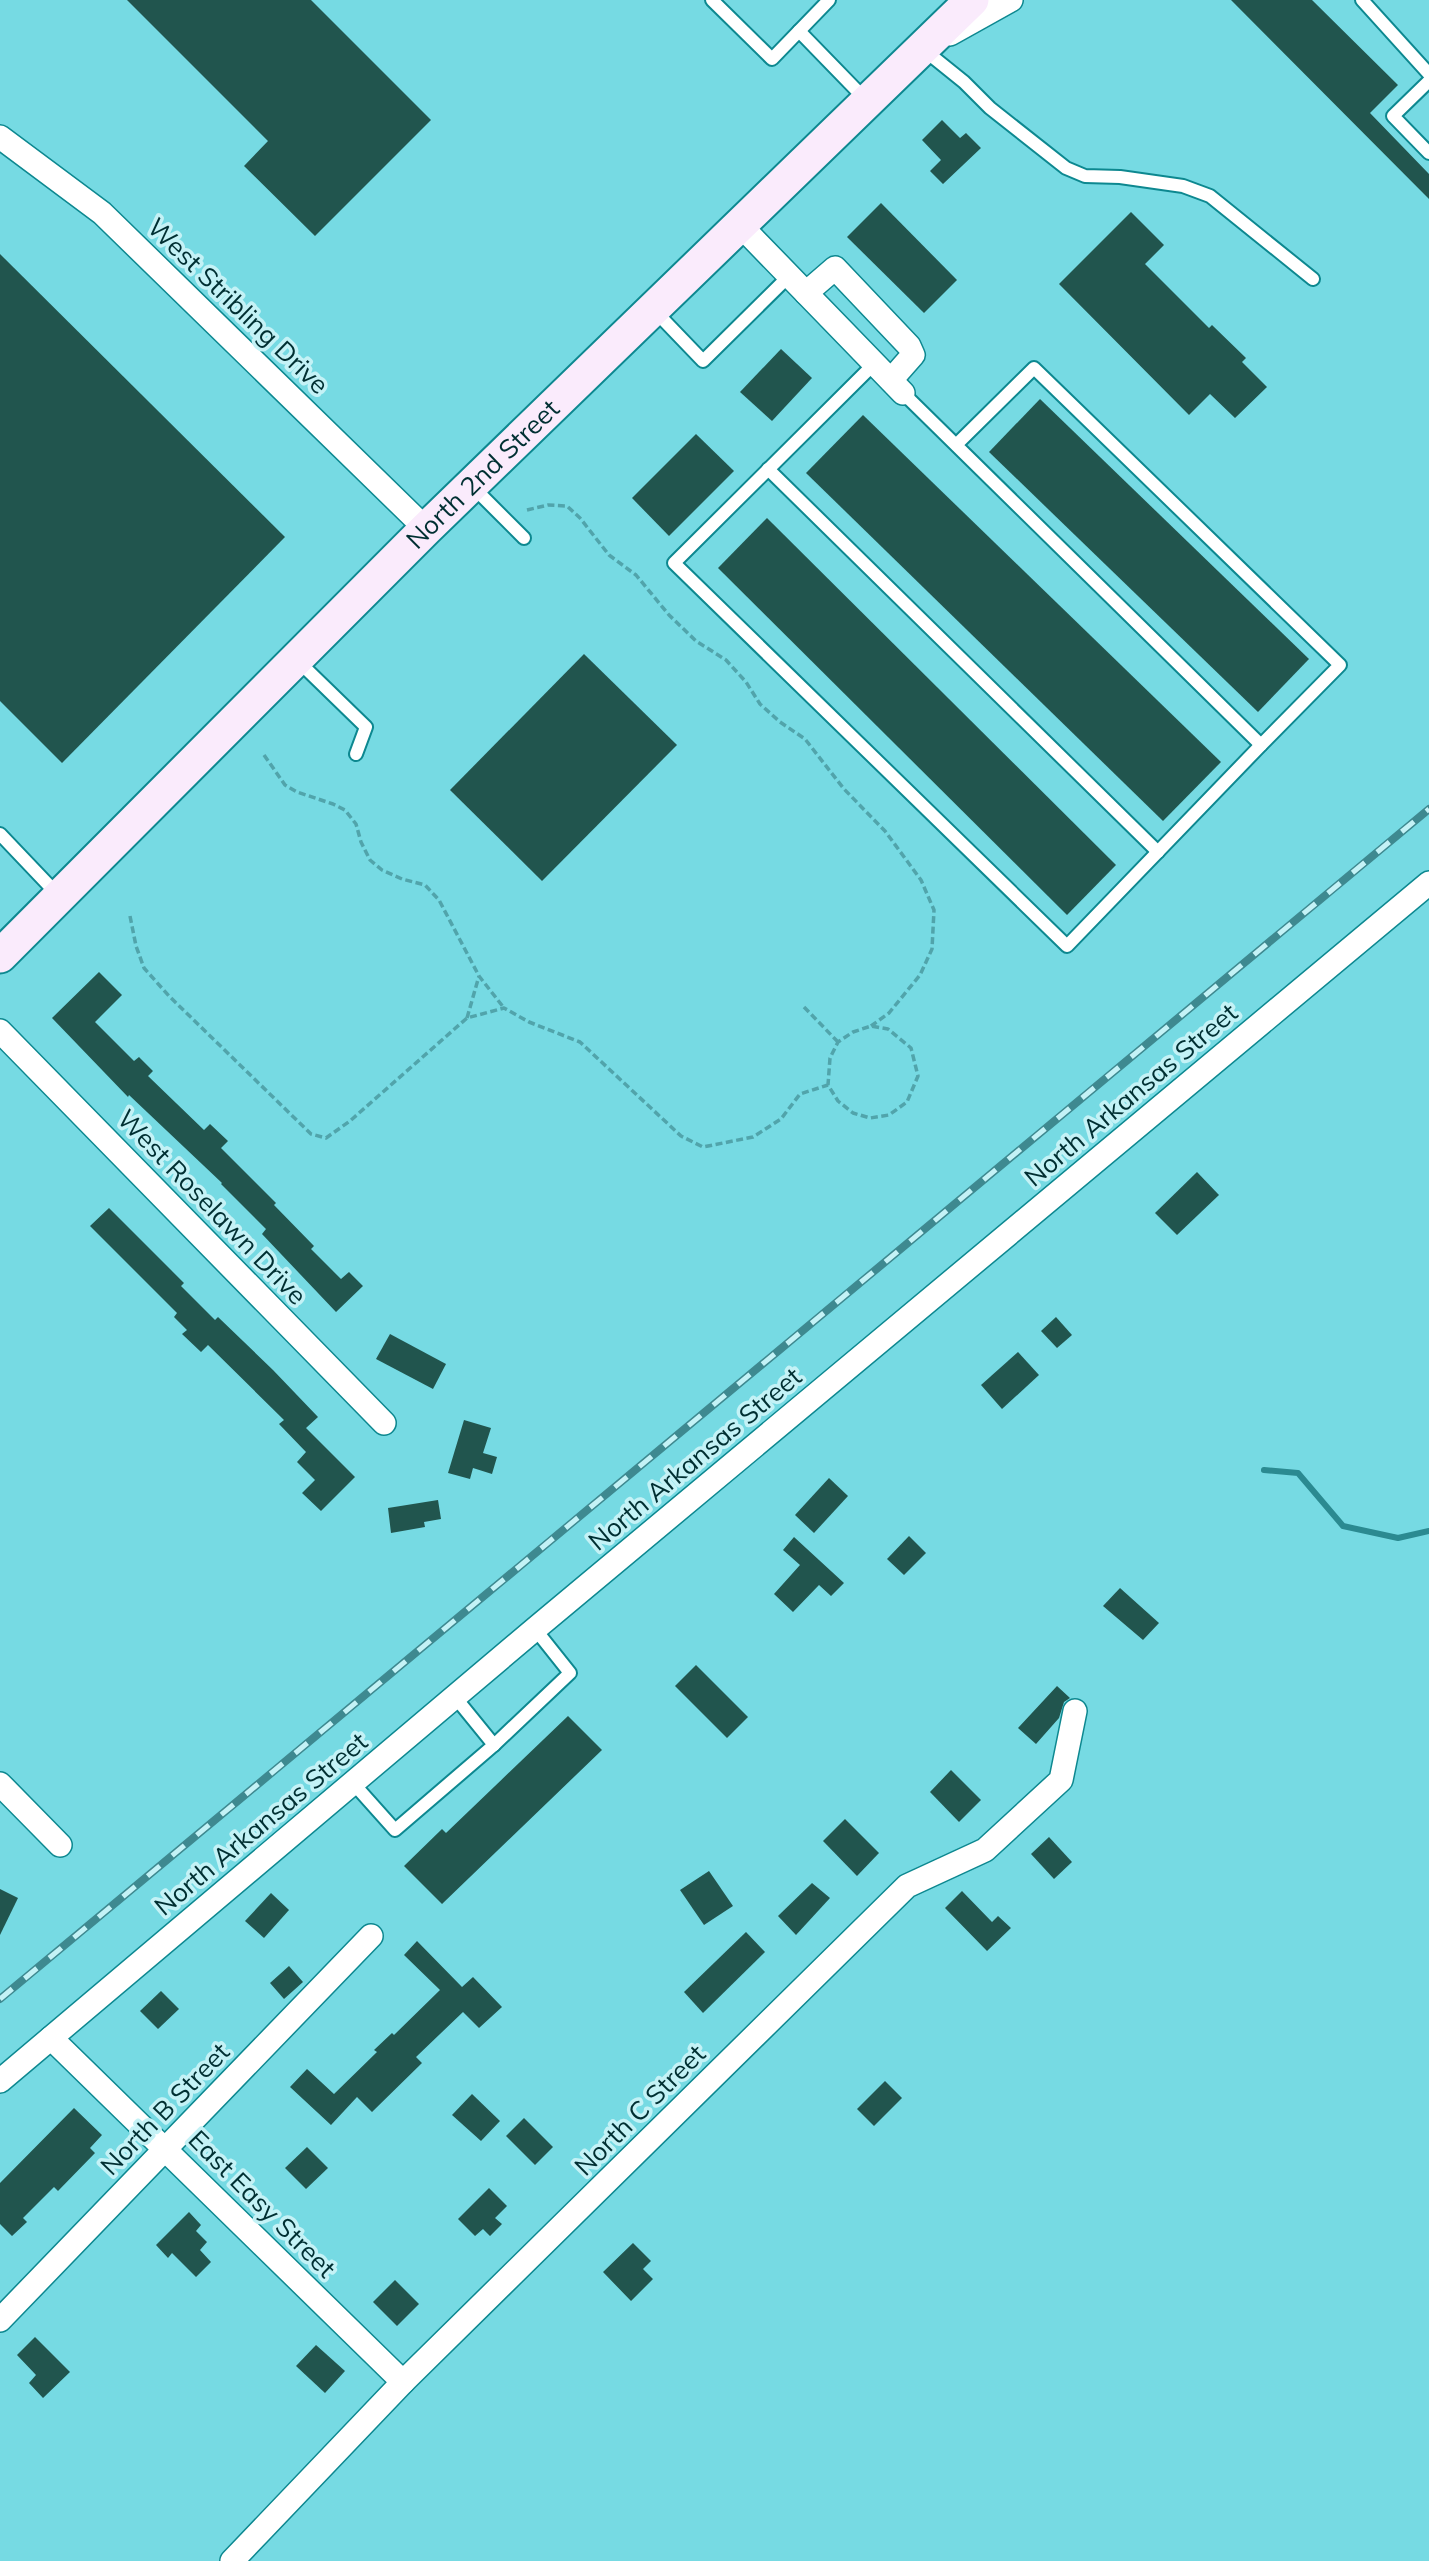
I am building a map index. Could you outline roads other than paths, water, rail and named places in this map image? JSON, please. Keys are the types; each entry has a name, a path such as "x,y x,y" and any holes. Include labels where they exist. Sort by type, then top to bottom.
{"main road":[{"name":"North 2nd Street","path":"0,956 426,529 972,0"}],"street":[{"path":"923,49 1011,0"},
{"name":"West Stribling Drive","path":"0,137 102,214 426,529"},
{"path":"740,226 890,379 913,355 909,346 835,268 806,293"},
{"name":"North Arkansas Street","path":"0,2081 535,1629 1429,883"},
{"name":"West Roselawn Drive","path":"0,1031 384,1423"},
{"name":"North C Street","path":"232,2561 403,2382 907,1886 985,1850 1061,1780 1075,1710"},
{"path":"0,1784 60,1846"},
{"name":"North B Street","path":"0,2320 371,1936"},
{"name":"East Easy Street","path":"51,2038 403,2382"}],"lane":[{"path":"712,0 772,59 829,0"},
{"path":"1362,0 1429,74"},
{"path":"799,31 868,102"},
{"path":"923,49 964,82 990,108 1066,168 1085,176 1120,177 1183,186 1210,196 1313,279"},
{"path":"1429,80 1393,116 1429,153"},
{"path":"653,309 703,360 789,275"},
{"path":"956,444 1034,368 1340,665 1067,946 674,563 768,469 890,379 1261,745"},
{"path":"768,469 1158,852"},
{"path":"471,485 524,538"},
{"path":"296,659 366,727 356,754"},
{"path":"0,834 59,896"},
{"path":"353,1783 395,1830 494,1745 570,1673 535,1629"},
{"path":"455,1697 494,1745"}],"waterway":[{"path":"1264,1470 1298,1473 1343,1526 1398,1538 1429,1531"}],"railway":[{"path":"0,1999 1429,809"}]}
